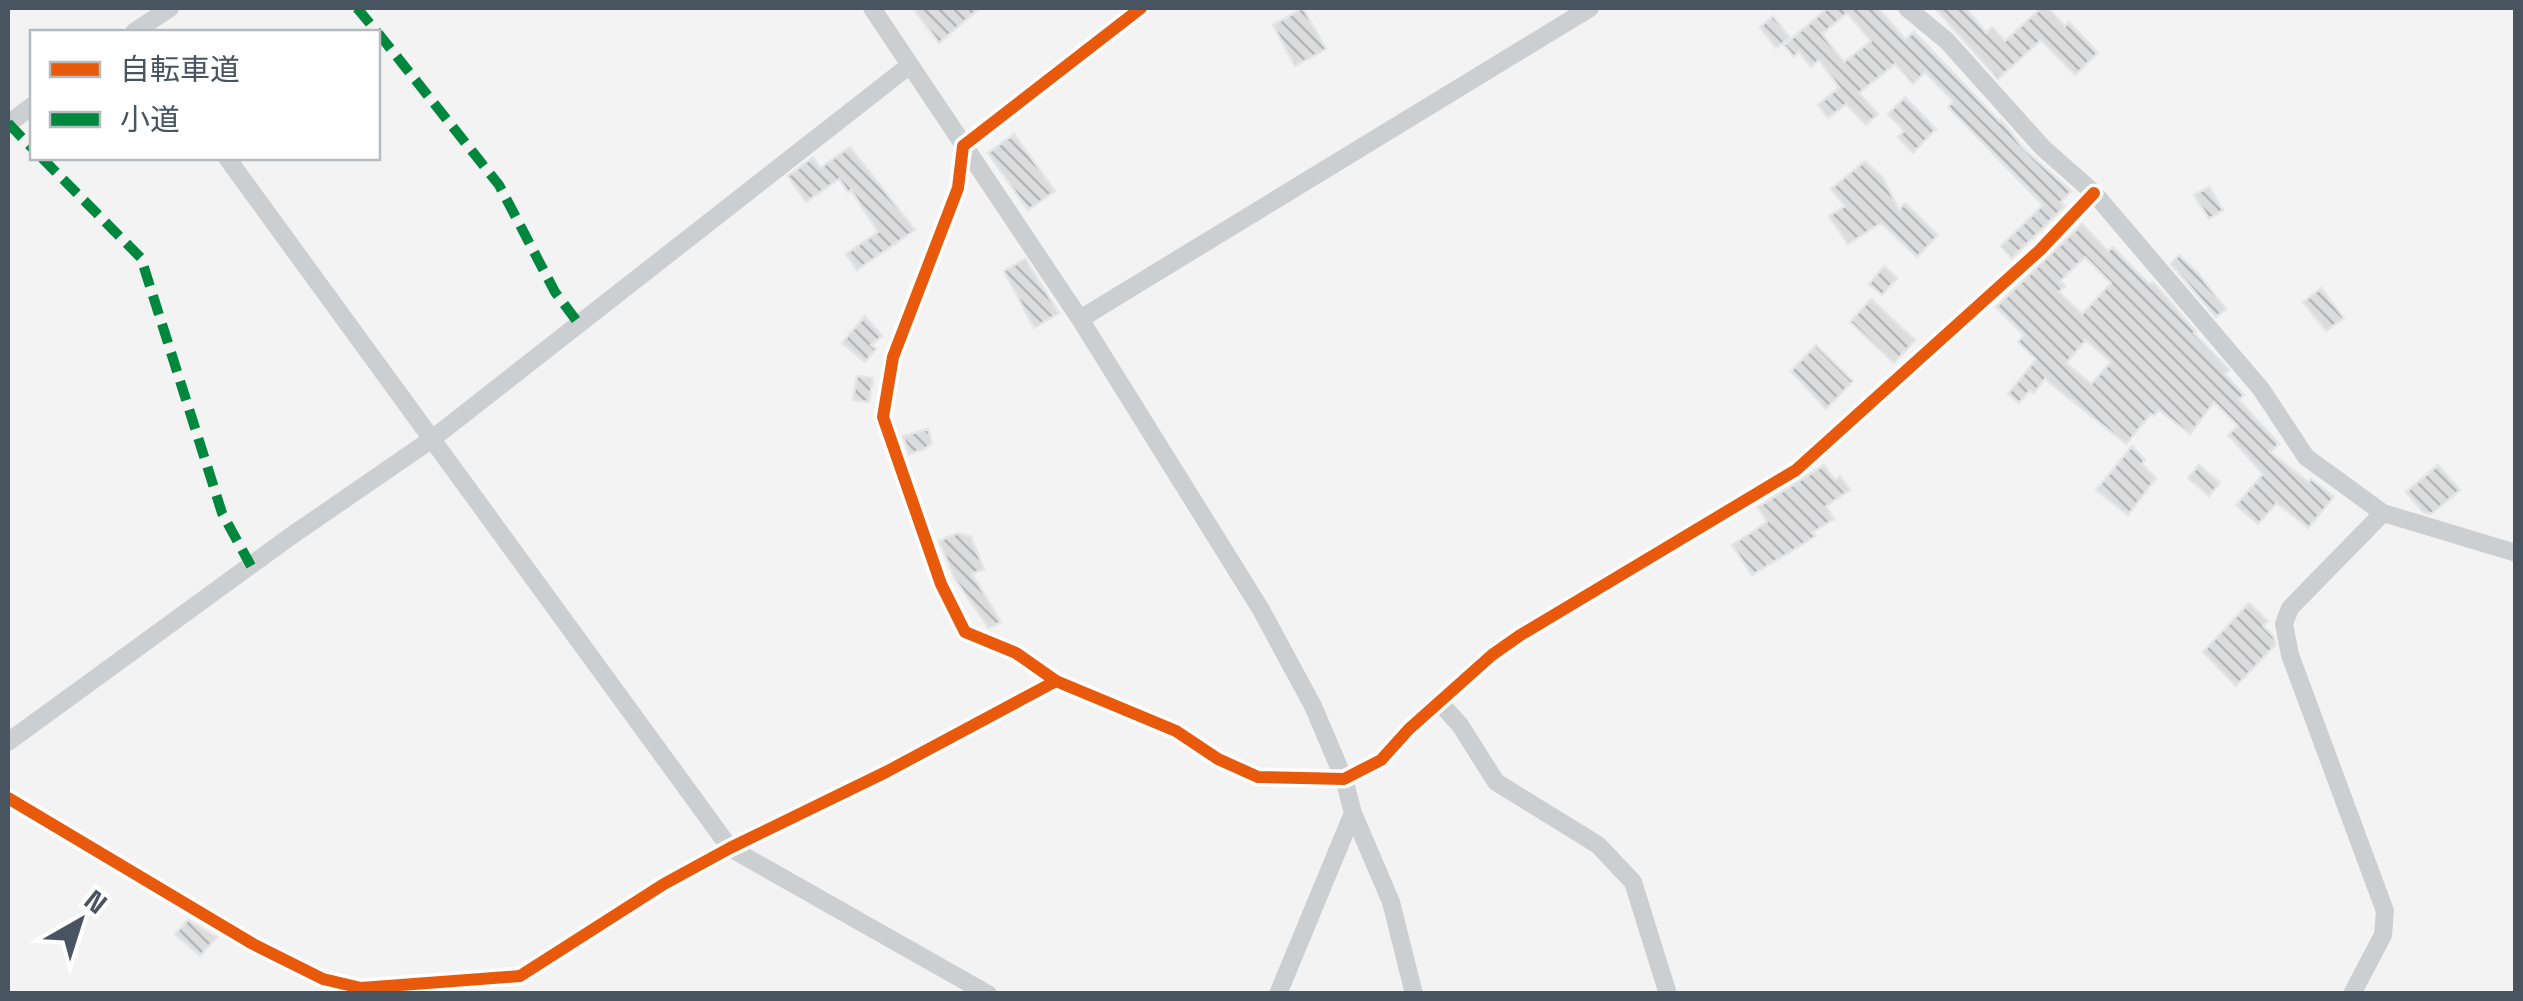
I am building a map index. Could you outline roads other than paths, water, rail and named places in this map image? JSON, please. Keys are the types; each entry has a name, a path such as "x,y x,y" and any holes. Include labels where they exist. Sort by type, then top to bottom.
{"street":[{"path":"138,30 170,8"},
{"path":"872,8 1080,318 1260,608 1313,706 1344,779 1353,813 1391,902 1414,994"},
{"path":"1141,8 963,146 958,188 893,358 883,417 941,584 965,632 1016,653 1056,681 1176,732 1218,759 1258,776 1344,779 1381,760 1408,729 1519,636 1796,470 2040,250 2094,193"},
{"path":"1080,318 1590,8"},
{"path":"1907,8 1947,41 2043,148 2094,193 2261,389 2306,456 2383,514 2516,553"},
{"path":"8,742 432,439 910,65"},
{"path":"8,124 30,108"},
{"path":"228,160 730,848 988,994"},
{"path":"2352,994 2383,935 2385,911 2290,655 2284,624 2290,608 2383,514"},
{"path":"8,798 253,944 323,979 361,988 520,976 664,884 1056,681"},
{"path":"1440,702 1496,782 1598,845 1633,882 1668,994"},
{"path":"1278,994 1353,813"}]}
